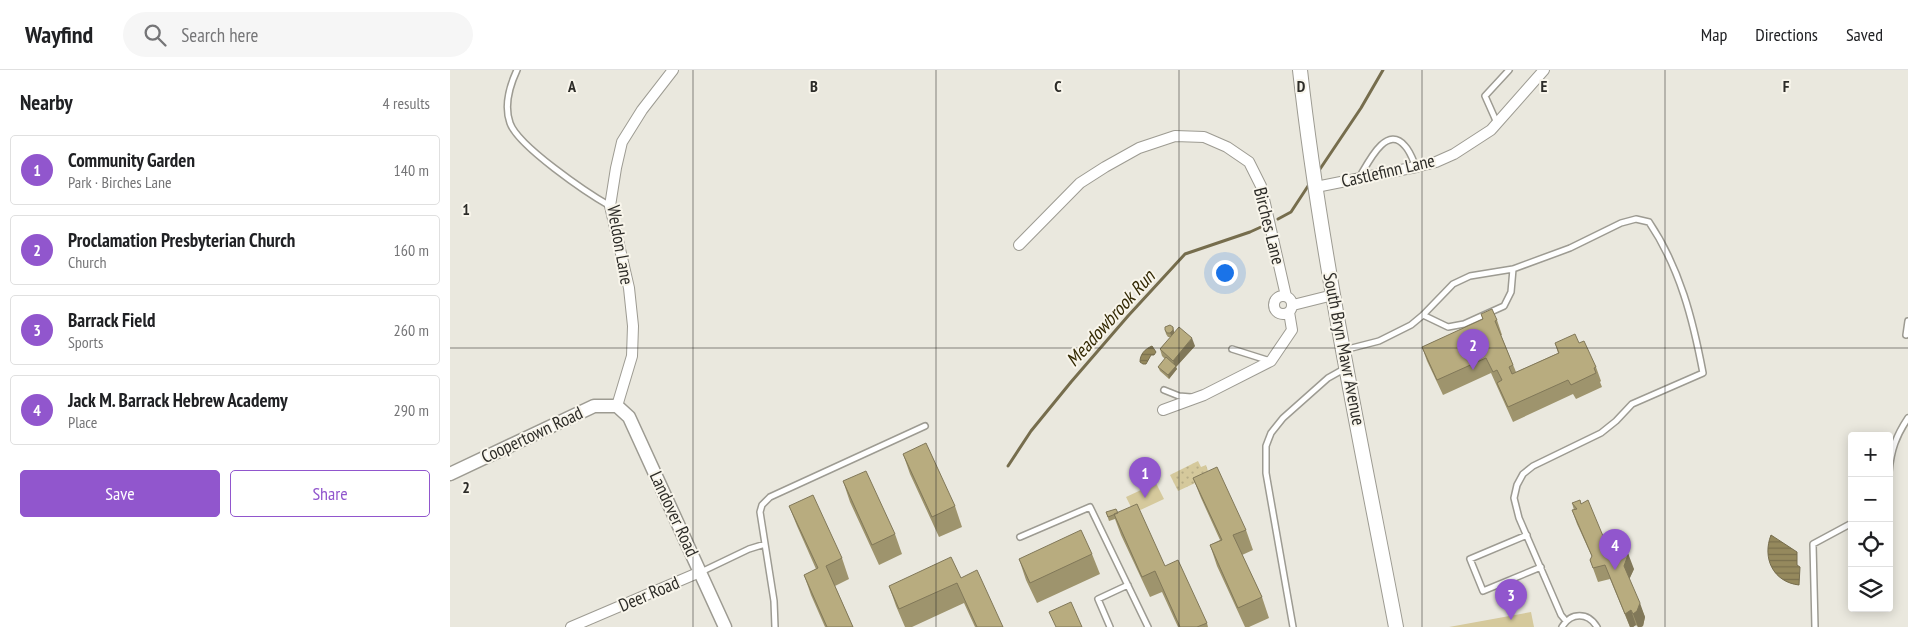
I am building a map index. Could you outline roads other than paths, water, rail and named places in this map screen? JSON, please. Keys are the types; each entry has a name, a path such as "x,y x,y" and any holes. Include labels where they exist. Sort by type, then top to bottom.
{"main road":[{"name":"South Bryn Mawr Avenue","path":"1300,70 1309,147 1333,295 1396,627"}],"street":[{"name":"Weldon Lane","path":"616,406 632,356 633,326 628,288 610,206 622,142 642,110 673,70"},
{"name":"Castlefinn Lane","path":"1316,184 1358,179 1416,167 1436,162 1454,154 1491,130 1544,70"},
{"name":"Birches Lane","path":"1019,245 1080,183 1105,167 1139,148 1175,136 1204,137 1227,147 1249,162 1261,186 1286,296 1292,301 1291,309"},
{"path":"1286,296 1278,298 1274,305 1281,314 1333,295"},
{"path":"1163,410 1197,398 1271,361 1292,330 1291,309"},
{"name":"Coopertown Road","path":"450,474 594,406 616,406"},
{"name":"Landover Road","path":"616,406 629,417 725,627"},
{"name":"Deer Road","path":"571,627 700,572"}],"lane":[{"path":"517,70 510,88 507,107 510,124 526,146 580,188 610,206"},
{"path":"1497,123 1484,96 1509,70"},
{"path":"1358,179 1379,146 1388,140 1399,141 1404,144 1416,167"},
{"path":"1343,350 1379,341 1411,325 1453,284 1470,276 1513,269 1570,248 1620,223 1636,219 1649,222 1662,241 1679,280 1693,322 1703,374 1632,404 1601,433 1533,466 1523,474 1517,485 1514,498 1519,518 1561,615 1566,621"},
{"path":"1423,315 1448,327 1464,324 1504,306 1511,292 1513,269"},
{"path":"1906,335 1908,321"},
{"path":"1232,349 1271,361"},
{"path":"1293,627 1266,473 1266,446 1271,433 1283,418 1328,378 1347,368"},
{"path":"1164,390 1179,396 1197,398"},
{"path":"1893,450 1897,434 1908,418"},
{"path":"776,627 774,601 760,512 762,505 770,497 925,426"},
{"path":"1020,536 1090,507 1148,627"},
{"path":"1815,627 1813,544 1848,525"},
{"path":"1527,535 1470,559 1483,591 1540,568"},
{"path":"700,572 764,544"},
{"path":"1110,627 1098,599 1128,585"},
{"path":"1562,627 1566,621 1576,615 1583,615 1593,621 1597,627"}],"waterway":[{"name":"Meadowbrook Run","path":"1318,172 1361,108 1383,70"},
{"name":"Meadowbrook Run","path":"1278,219 1291,212 1310,183"},
{"name":"Meadowbrook Run","path":"1008,466 1031,431 1071,382 1185,254 1261,227"}],"place":[{"name":"Proclamation Presbyterian Church","path":"1473,370"},
{"name":"Community Garden","path":"1145,498"},
{"name":"Jack M. Barrack Hebrew Academy","path":"1615,570"},
{"name":"Barrack Field","path":"1511,620"}]}
